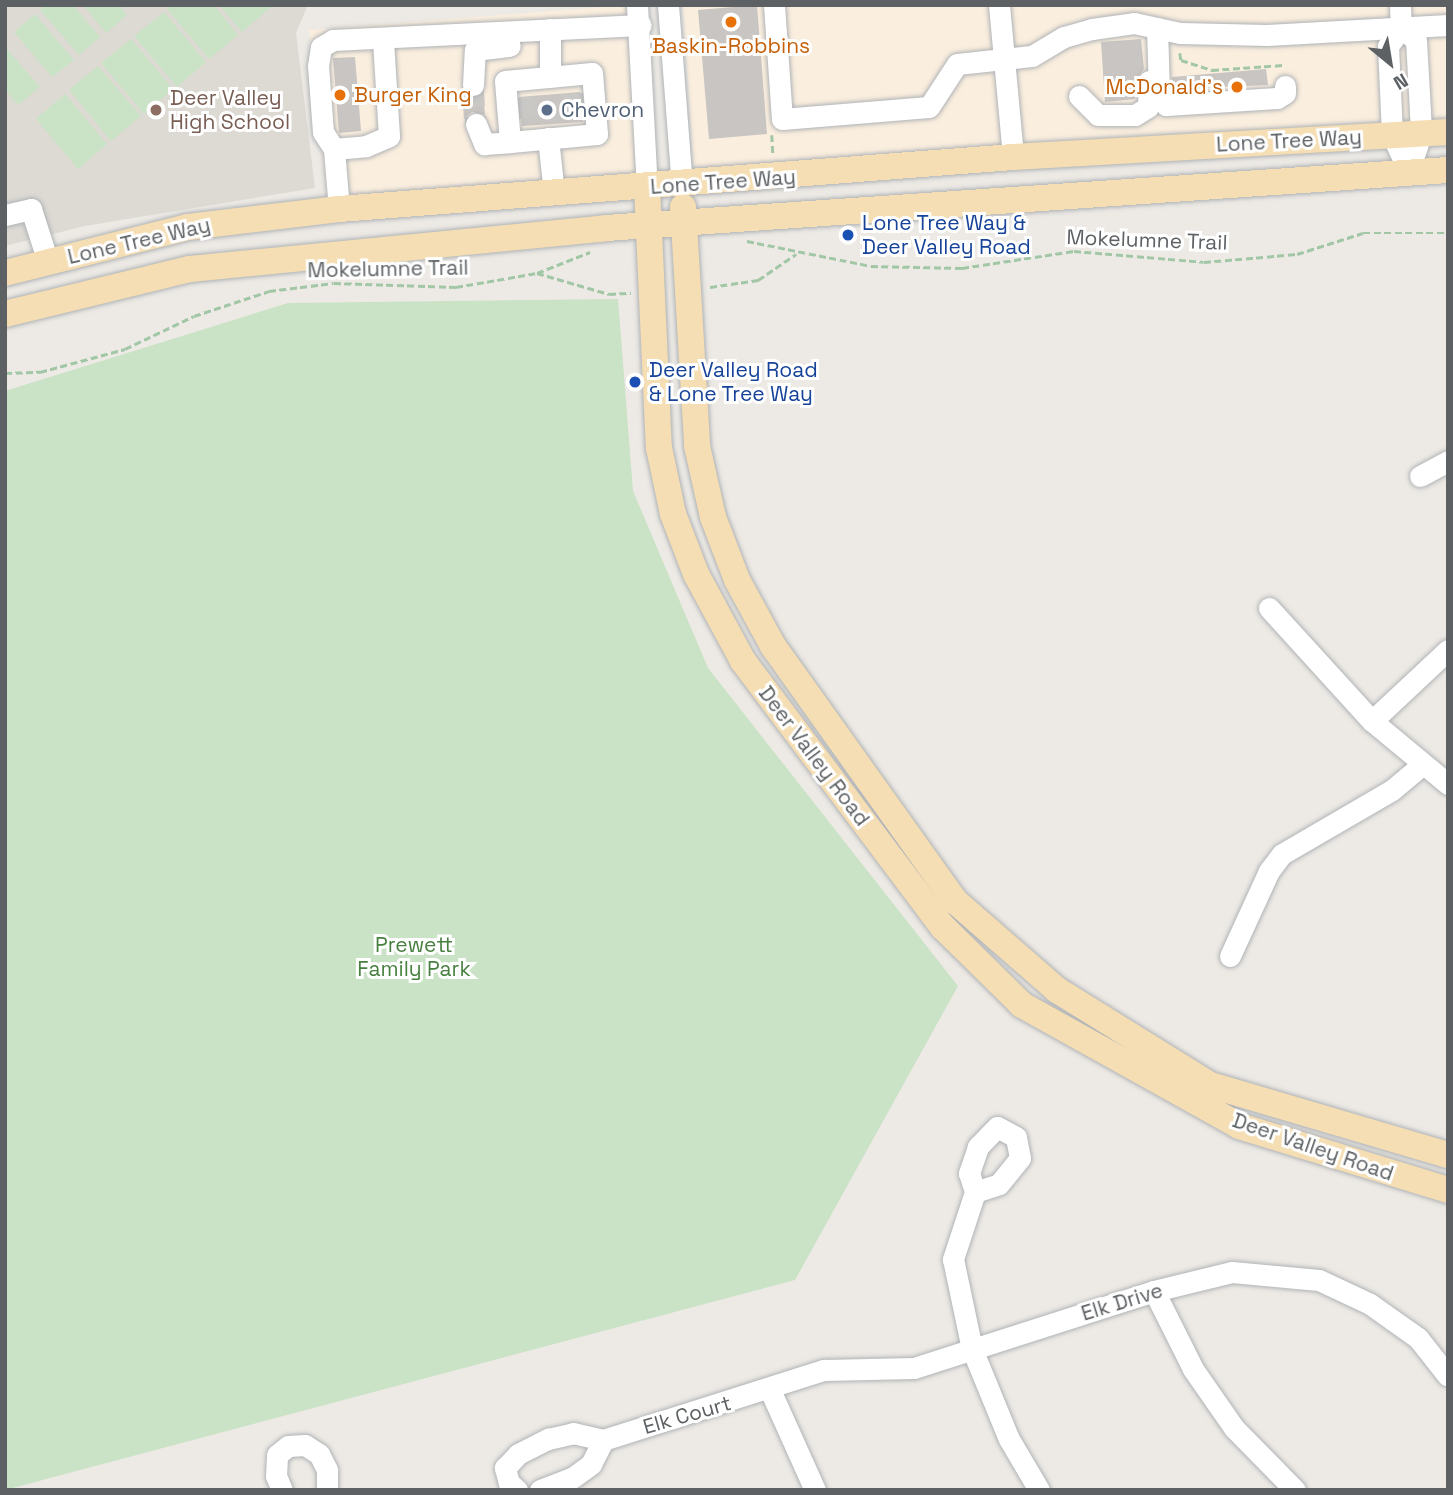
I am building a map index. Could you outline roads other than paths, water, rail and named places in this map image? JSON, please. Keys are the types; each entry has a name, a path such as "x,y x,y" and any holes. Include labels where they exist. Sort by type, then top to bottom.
{"main road":[{"name":"Lone Tree Way","path":"5,273 188,227 339,209 682,185 1013,157 1448,132"},
{"name":"Lone Tree Way","path":"5,314 190,269 684,223 1448,170"},
{"name":"Deer Valley Road","path":"682,185 685,288 697,446 713,517 737,580 773,646 955,901 1057,990 1210,1085 1448,1155"},
{"name":"Deer Valley Road","path":"647,187 649,292 659,448 673,514 696,574 743,661 943,927 1022,1005 1239,1126 1448,1190"}],"street":[{"name":"Deer Valley Road","path":"668,5 682,185"},
{"path":"774,5 782,119 929,107 957,64 1032,56 1064,37 1092,29 1225,36 1448,25"},
{"path":"999,5 1013,157"},
{"path":"1400,5 1401,28 1388,46 1392,135 1409,172"},
{"name":"Deer Valley Road","path":"640,15 647,187"},
{"path":"473,85 475,50 640,15"},
{"path":"1401,28 1416,40 1421,134 1409,172"},
{"path":"1152,31 1159,93 1166,105 1277,98 1285,93 1284,76"},
{"path":"1079,96 1092,111 1105,117 1135,115 1148,107 1152,31"},
{"path":"339,209 334,149 323,132 318,66 321,47 332,40 550,36"},
{"path":"550,36 564,82"},
{"path":"334,149 366,146 389,136 383,41"},
{"path":"476,124 484,144 528,137 576,129 597,134 592,73 564,82 522,88 505,81 528,137 554,193"},
{"path":"5,215 31,209 48,262"},
{"path":"1420,476 1448,461"},
{"path":"1269,608 1372,721 1421,766 1448,784"},
{"path":"1372,721 1448,650"},
{"path":"1230,956 1269,871 1282,854 1392,790 1421,766"},
{"path":"975,1192 953,1259 972,1349 1009,1439 1039,1490"},
{"name":"Elk Drive","path":"771,1390 824,1370 914,1368 1154,1291 1232,1272 1320,1280 1370,1304 1418,1338 1448,1376"},
{"path":"1154,1291 1193,1369 1234,1428 1294,1490"},
{"path":"771,1390 815,1490"},
{"name":"Elk Court","path":"517,1490 509,1483 505,1468 518,1454 573,1433 603,1440 771,1390"},
{"path":"540,1490 572,1478 591,1464 603,1440"},
{"path":"282,1490 276,1476 277,1455 288,1446 305,1445 318,1454 327,1470 327,1490"}],"tunnel":[{"path":"473,85 476,124"},
{"path":"573,93 576,122"},
{"path":"523,97 527,126"}],"place":[{"name":"Baskin-Robbins","path":"731,22"},
{"name":"McDonald's","path":"1237,87"},
{"name":"Burger King","path":"340,95"},
{"name":"Deer Valley High School","path":"156,110"},
{"name":"Chevron","path":"547,110"},
{"name":"Lone Tree Way & Deer Valley Road","path":"848,235"},
{"name":"Deer Valley Road & Lone Tree Way","path":"635,382"}],"park label":[{"name":"Prewett Family Park","path":"414,957"}]}
